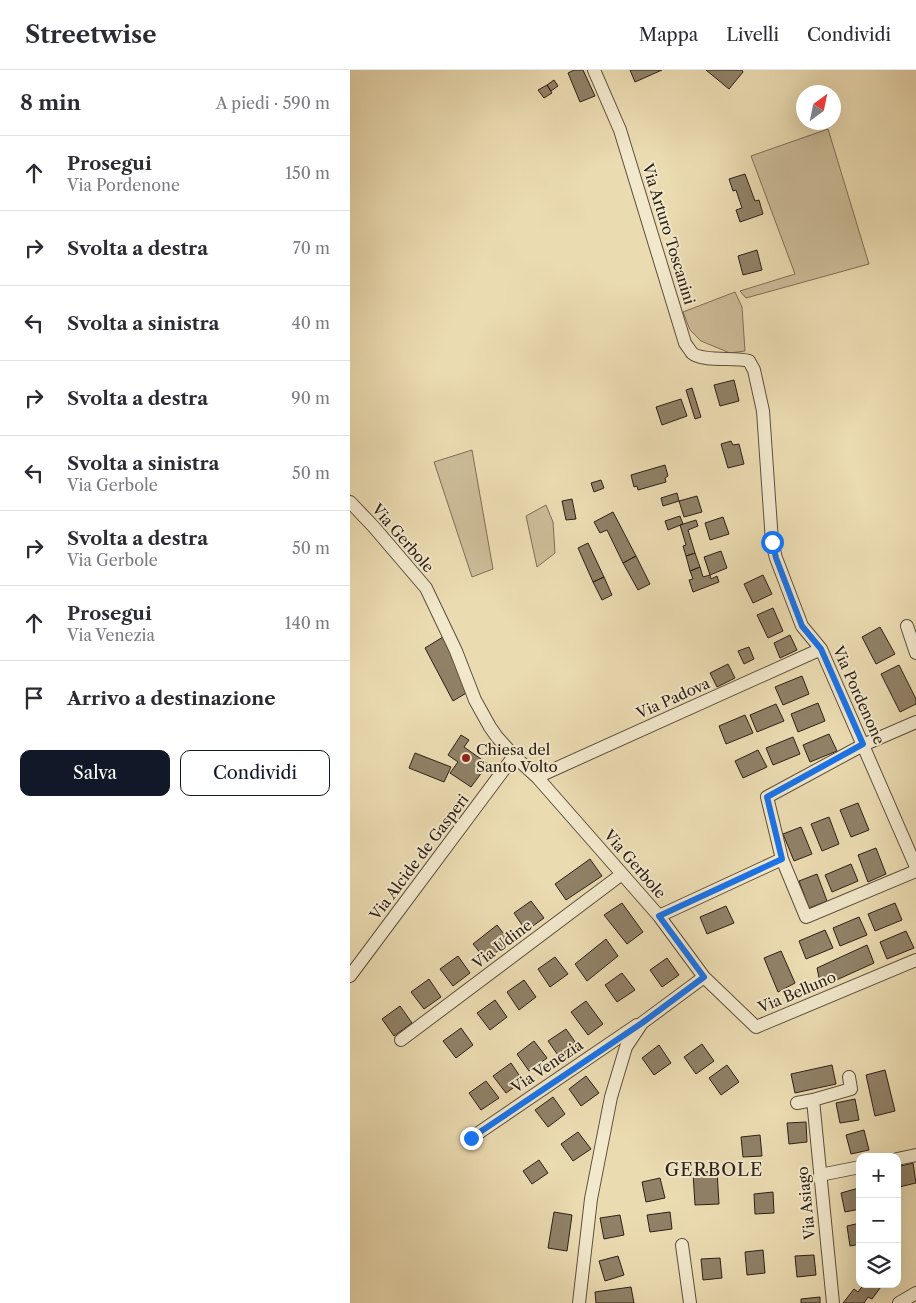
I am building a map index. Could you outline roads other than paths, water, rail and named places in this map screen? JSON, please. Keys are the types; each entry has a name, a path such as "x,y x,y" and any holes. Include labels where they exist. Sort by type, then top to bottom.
{"street":[{"name":"Via Arturo Toscanini","path":"594,70 620,130 685,343 693,354 703,357 749,360"},
{"name":"Via Pordenone","path":"749,360 754,370 763,411 772,542 776,558 802,626 821,649 916,867"},
{"name":"Via Gerbole","path":"350,502 426,588 456,651 475,700 490,728 514,756 537,776 659,916 704,977"},
{"path":"907,626 916,653"},
{"name":"Via Padova","path":"537,776 821,649"},
{"path":"916,722 863,744 767,797 782,859 806,917 916,871"},
{"name":"Via Alcide de Gasperi","path":"350,976 514,756"},
{"path":"659,916 782,859"},
{"name":"Via Udine","path":"401,1040 622,874"},
{"name":"Via Belluno","path":"704,977 756,1027 916,960"},
{"path":"579,1303 591,1199 611,1097 626,1047 642,1023 704,977"},
{"name":"Via Venezia","path":"471,1138 642,1023"},
{"path":"797,1104 851,1090 849,1077"},
{"name":"Via Asiago","path":"813,1100 833,1303"},
{"path":"901,1158 916,1155"},
{"path":"820,1175 856,1168"},
{"path":"682,1245 690,1303"},
{"path":"900,1303 916,1293"}],"place":[{"name":"Chiesa del Santo Volto","path":"466,758"}],"district":[{"name":"GERBOLE","path":"714,1170"}]}
